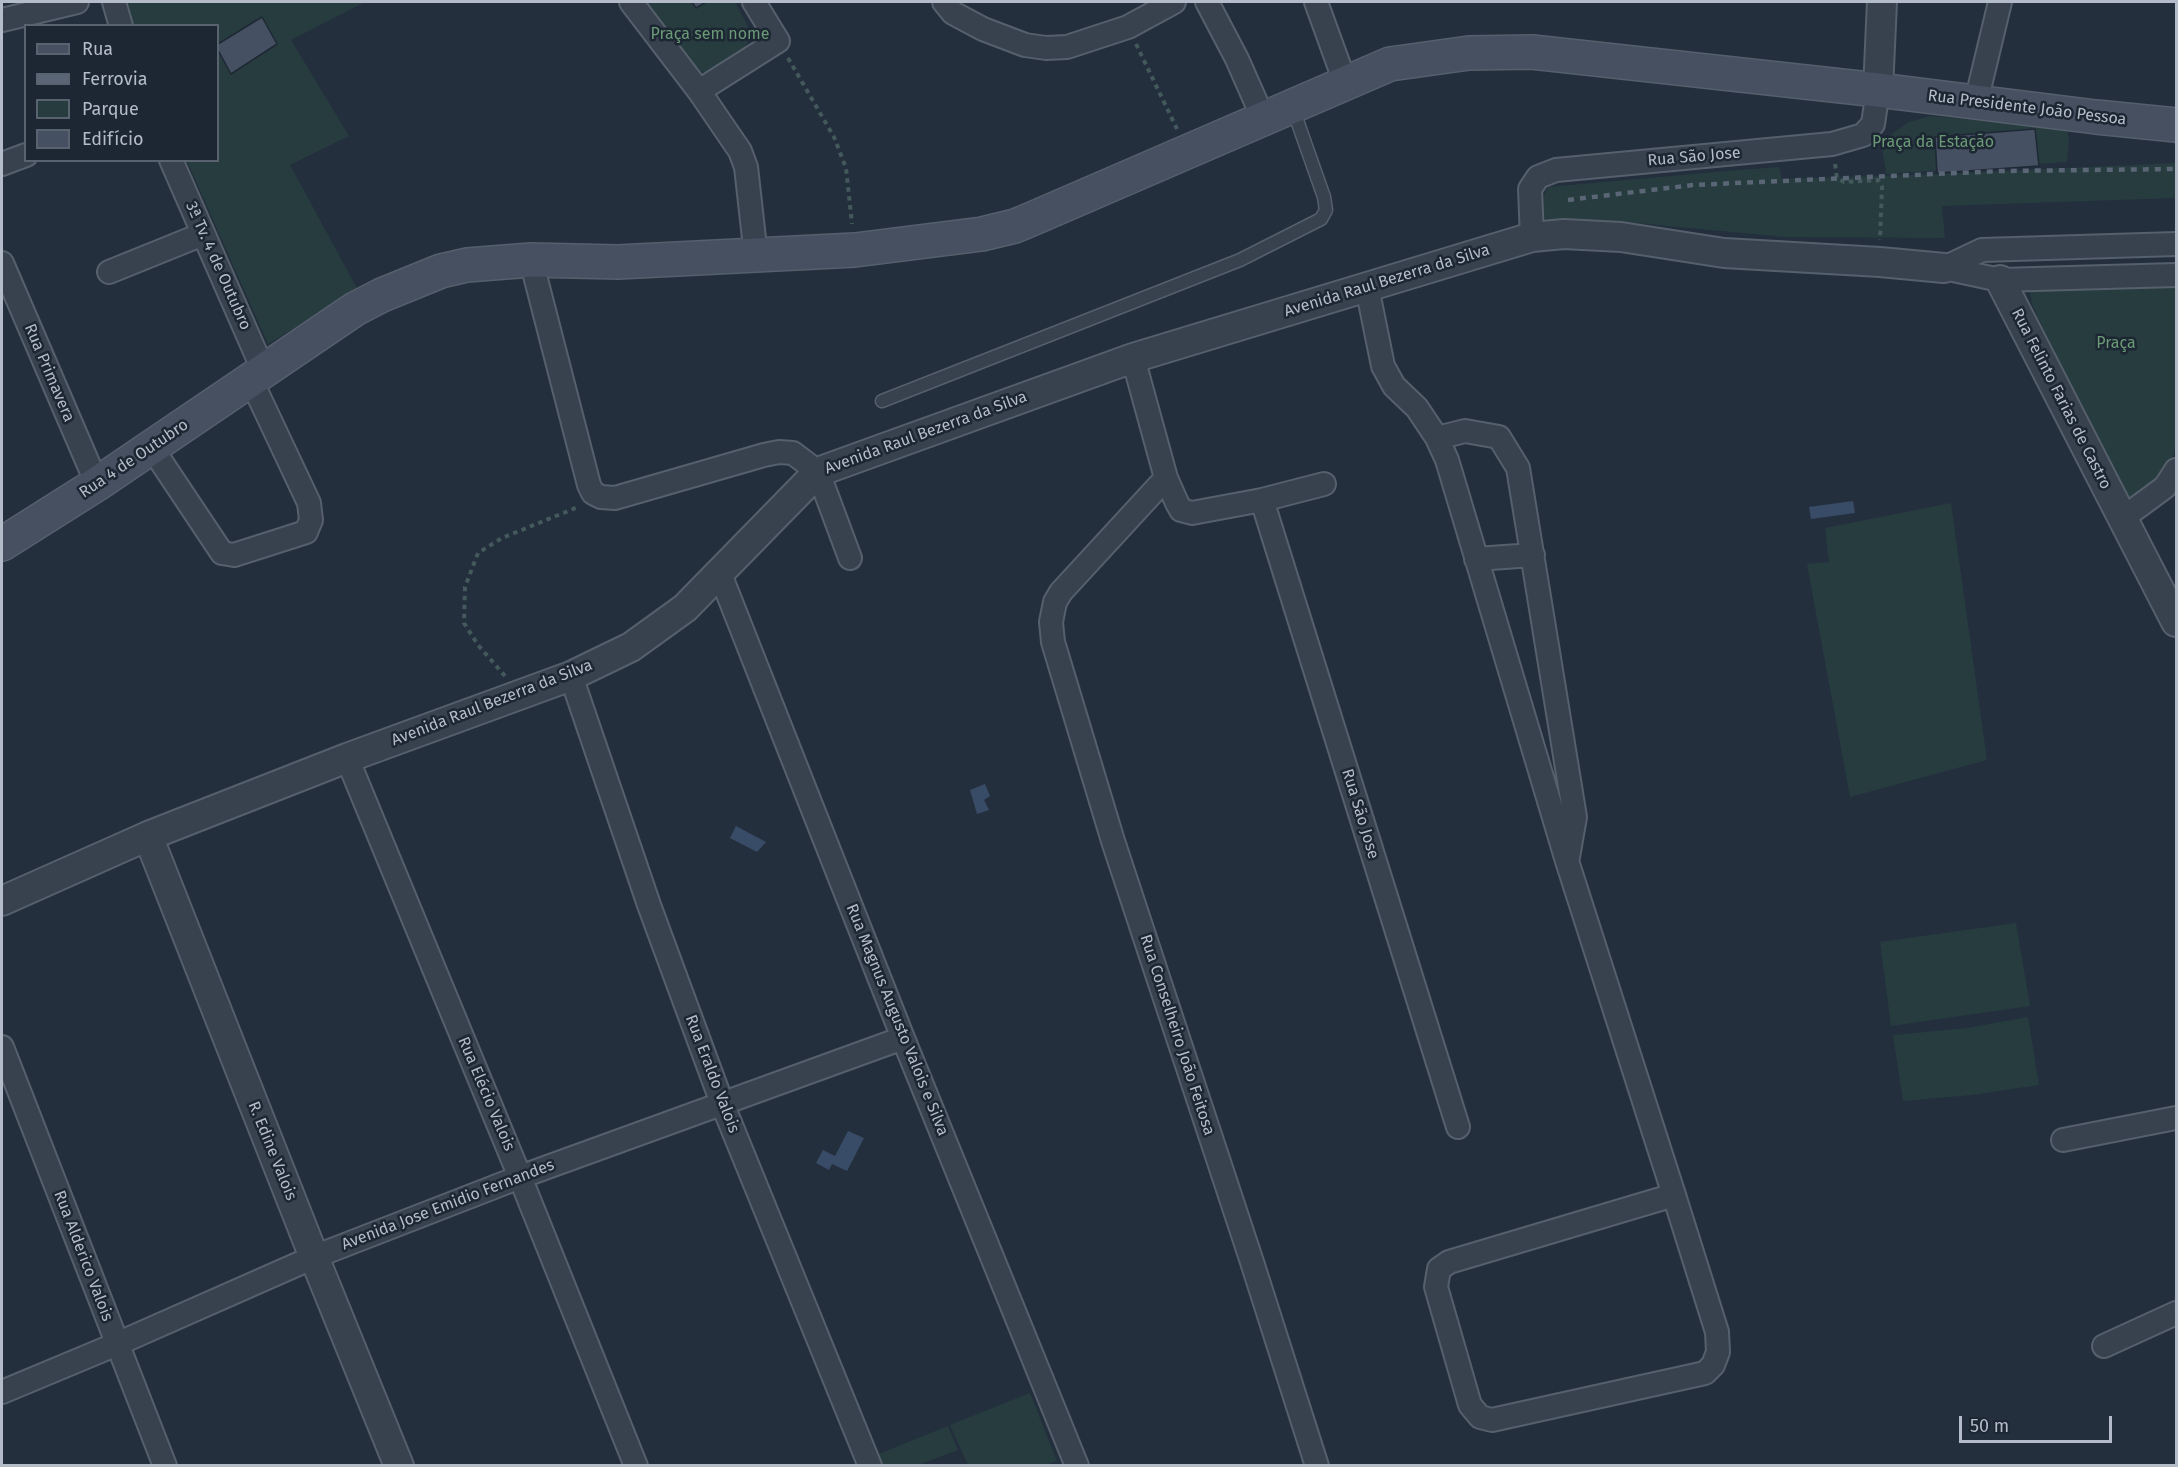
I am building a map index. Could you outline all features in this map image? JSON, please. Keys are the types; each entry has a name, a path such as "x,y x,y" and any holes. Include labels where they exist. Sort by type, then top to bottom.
{"main road":[{"name":"Rua Presidente João Pessoa","path":"1188,152 1390,64 1469,53 1532,52 2176,125"},
{"name":"Rua 4 de Outubro","path":"2,544 152,448 355,309 422,278 466,265 531,260 618,262 756,256 855,250 982,234 1016,226 1188,152"}],"street":[{"path":"2,20 77,2"},
{"path":"114,2 120,24"},
{"path":"631,2 699,91 740,151 746,167 756,256"},
{"path":"699,91 778,41 754,2"},
{"path":"944,2 953,14 967,21 1035,47 1067,47 1128,27 1174,2"},
{"path":"1207,2 1237,59 1278,112"},
{"path":"1316,2 1345,82"},
{"path":"1878,90 1882,2"},
{"path":"1976,102 2000,2"},
{"name":"Rua São Jose","path":"1532,237 1530,189 1538,177 1556,170 1832,144 1863,135 1873,124 1878,90"},
{"path":"2,164 24,156"},
{"name":"3ª Tv. 4 de Outubro","path":"152,448 222,553 234,555 306,532 310,520 309,503 203,234 172,162"},
{"path":"109,272 203,234"},
{"name":"Avenida Raul Bezerra da Silva","path":"2,901 148,836 347,758 571,676 631,647 685,608 818,472 1133,358 1532,237 1564,234 1621,237 1724,253 1944,268 2000,280 2176,275"},
{"path":"1944,268 1982,250 2176,244"},
{"path":"2121,246 2124,276"},
{"path":"1982,250 2000,280"},
{"path":"531,260 589,485 593,493 608,498 748,459 779,452 793,453 818,472 850,558"},
{"name":"Rua Primavera","path":"2,263 97,484"},
{"name":"Rua Felinto Farias de Castro","path":"2000,280 2176,622"},
{"path":"1367,287 1383,366 1395,386 1417,408 1437,438 1447,460 1567,861 1674,1195 1717,1332 1718,1352 1713,1365 1705,1373 1492,1420 1480,1417 1470,1405 1436,1287 1439,1269 1449,1262 1674,1195"},
{"path":"1133,358 1166,478 1181,510 1192,513 1262,500 1324,484"},
{"path":"1437,438 1465,431 1499,437 1518,468 1575,817 1567,861"},
{"path":"2123,518 2165,487 2176,470"},
{"name":"Rua Conselheiro João Feitosa","path":"1166,478 1061,592 1055,602 1051,622 1053,642 1113,841 1317,1466"},
{"name":"Rua São Jose","path":"1262,500 1458,1127"},
{"path":"1476,559 1533,555"},
{"name":"Rua Magnus Augusto Valois e Silva","path":"720,574 903,1038 1077,1466"},
{"name":"Rua Eraldo Valois","path":"571,676 649,905 723,1103 870,1466"},
{"name":"Rua Elécio Valois","path":"347,758 520,1177 636,1466"},
{"name":"R. Edine Valois","path":"148,836 399,1466"},
{"name":"Avenida Jose Emidio Fernandes","path":"2,1392 314,1257 520,1177 903,1038"},
{"name":"Rua Alderico Valois","path":"2,1047 165,1466"},
{"path":"2063,1140 2176,1118"},
{"path":"2104,1346 2176,1312"}],"lane":[{"path":"882,401 1240,260 1321,219 1326,210 1324,197 1278,112"}],"path":[{"path":"1128,27 1188,152"},
{"path":"778,41 834,137 846,168 855,250"},
{"path":"1832,144 1837,178 1844,182 1878,180 1882,187 1880,262"},
{"path":"521,694 478,645 464,623 465,586 478,553 502,538 608,498"}],"green space":[{"path":"125,2 365,2 291,40 349,136 290,165 358,290 268,344 187,162 219,162 219,24 132,24"},
{"name":"Praça sem nome","path":"641,2 735,2 748,27 748,42 735,60 714,73 703,72 687,63"},
{"name":"Praça da Estação","path":"1930,116 2062,130 2067,132 2069,140 2067,162 1886,174 1882,147 1893,133 1909,122"},
{"path":"2175,163 2176,198 1942,206 1945,238 1785,237 1604,220 1542,224 1538,209 1548,187 1779,167 1782,179"},
{"name":"Praça","path":"2176,282 2176,446 2172,460 2139,500 2128,499 2103,455 2055,356 2032,304 2030,292 2033,287"},
{"path":"1951,503 1987,760 1850,797 1807,564 1829,562 1825,528"},
{"path":"2016,923 2030,1006 1891,1026 1880,942"},
{"path":"2028,1017 2039,1085 1972,1095 1903,1101 1893,1035 1967,1028"},
{"path":"1030,1393 1057,1461 1046,1465 968,1465 950,1425"},
{"path":"948,1426 958,1450 918,1465 880,1465 876,1455"}],"water":[{"path":"1853,501 1855,513 1811,519 1809,507"},
{"path":"985,784 990,796 984,800 989,810 977,814 970,790"},
{"path":"736,826 766,842 757,852 730,838"},
{"path":"848,1131 864,1138 847,1171 832,1164 829,1170 816,1163 823,1150 835,1156"}],"building":[{"path":"692,2 706,2 696,8"},
{"path":"262,17 277,44 231,74 219,52 219,43"},
{"path":"2035,129 2039,166 1937,173 1935,137"}],"railway":[{"path":"1568,200 1693,185 2001,171 2176,169"}]}
